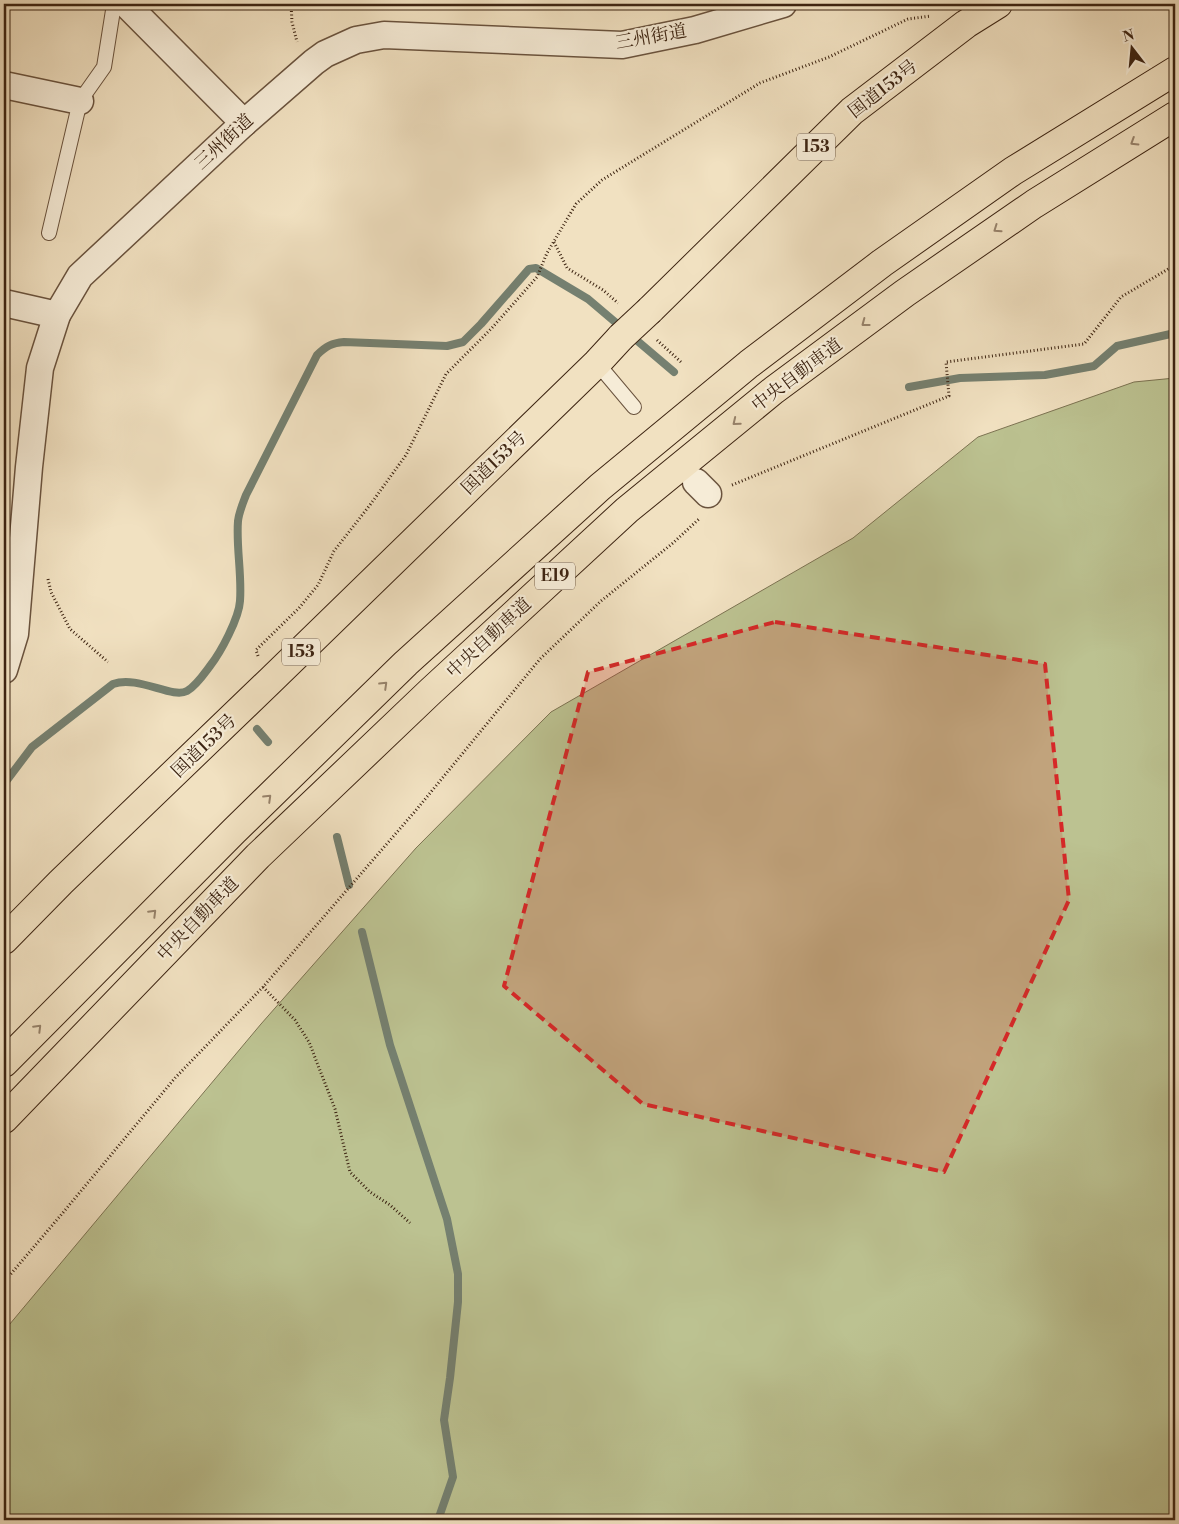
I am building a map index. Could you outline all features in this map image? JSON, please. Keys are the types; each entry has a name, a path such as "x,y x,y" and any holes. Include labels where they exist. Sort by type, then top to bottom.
{"highway":[{"name":"国道153号","path":"4,940 61,882 272,680 597,363 852,111 966,24 998,4"},
{"name":"中央自動車道","path":"4,1063 234,831 399,670 600,487 749,364 882,263 1013,171 1175,71"},
{"name":"中央自動車道","path":"4,1119 258,856 430,692 627,510 774,390 905,293 1034,204 1175,116"}],"street":[{"path":"126,4 244,123"},
{"name":"三州街道","path":"4,670 15,634 29,467 40,368 57,315 80,276 244,123 314,62 325,54 356,40 384,35 622,45 695,30 783,4"},
{"path":"4,85 80,101"},
{"path":"4,304 57,315"}],"lane":[{"path":"49,233 80,101 104,67 114,4"},
{"path":"597,363 634,407"}],"path":[{"path":"291,4 292,22 298,47 314,62"},
{"path":"272,680 256,650 299,608 318,585 334,551 406,455 446,374 491,329 537,277 547,253 576,204 602,180 760,83 829,57 908,18 937,15"},
{"path":"4,1282 175,1078 263,987 417,809 540,659 601,601 673,543 707,510 702,488 949,396 946,362 1084,344 1121,297 1175,265"},
{"path":"46,573 51,592 70,629 108,662"},
{"path":"263,987 295,1020 309,1042 335,1109 350,1172 370,1192 390,1205 410,1223"}],"highlighted area":[{"path":"775,622 1045,664 1069,900 944,1172 643,1104 504,986 588,672"}],"green space":[{"path":"1175,378 1175,1520 4,1520 4,1331 261,1024 416,848 551,712 853,538 978,437 1134,382"}],"waterway":[{"path":"4,784 32,747 113,684 133,682 181,693 187,691 200,680 229,635 239,608 238,531 242,504 317,355 326,347 344,342 447,346 463,342 529,269 536,268 588,299 674,372"},
{"path":"909,387 960,378 1045,375 1094,366 1117,346 1175,333"},
{"path":"257,729 268,742"},
{"path":"337,837 349,885"},
{"path":"362,932 390,1045 447,1219 458,1274 458,1302 444,1420 453,1477 438,1520"}]}
